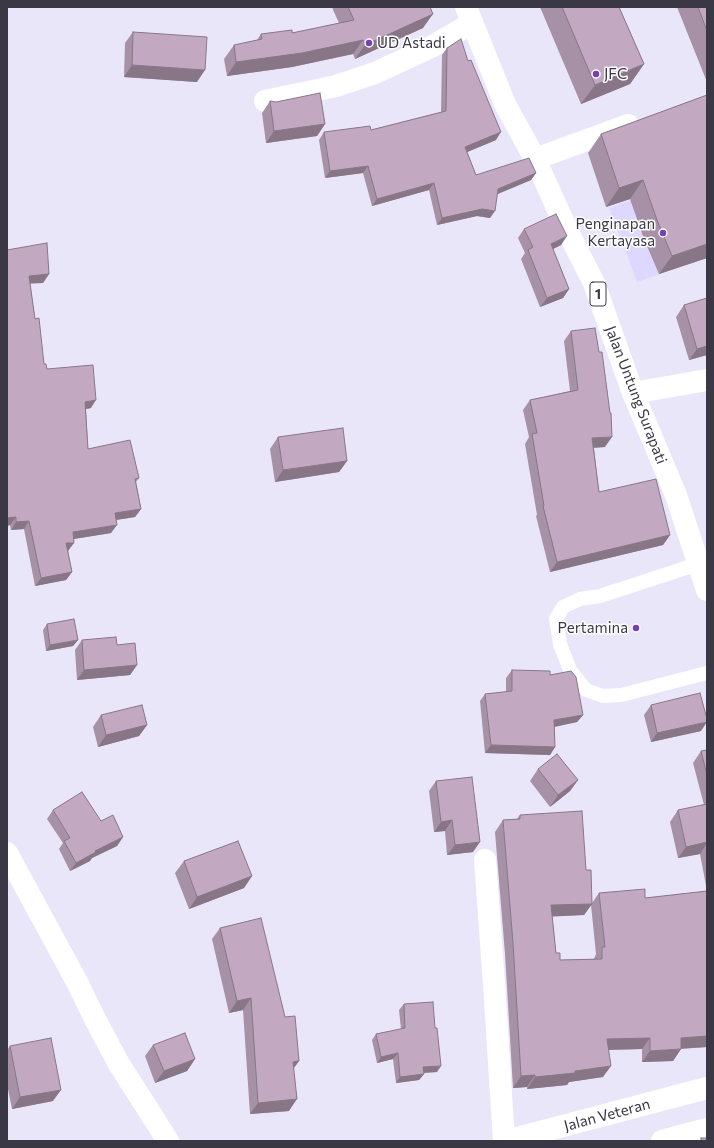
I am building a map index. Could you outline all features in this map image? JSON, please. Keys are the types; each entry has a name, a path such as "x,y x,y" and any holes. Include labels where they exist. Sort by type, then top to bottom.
{"main road":[{"path":"265,101 336,86 375,73 431,46 469,15"},
{"name":"Jalan Untung Surapati","path":"469,15 505,104 535,159 569,234 594,283 633,392 676,495 707,590"},
{"path":"535,159 649,118"},
{"path":"633,392 707,380"},
{"path":"7,853 77,982 119,1064 168,1141"},
{"path":"484,860 505,1141"},
{"name":"Jalan Veteran","path":"505,1141 707,1088"},
{"path":"662,1141 707,1129"}],"lane":[{"path":"698,564 600,596 580,599 563,607 556,620 560,644 570,670 586,690 603,696 621,695 707,673"}],"shaded area":[{"name":"Penginapan Kertayasa","path":"707,173 707,258 637,282 609,208"}],"building":[{"path":"348,7 430,7 433,14 365,45 363,40 302,53 236,62 234,45 262,39 261,34 292,30 292,33 354,20"},
{"path":"562,7 619,7 644,64 595,85"},
{"path":"698,7 707,7 707,31"},
{"path":"133,32 207,37 205,70 132,65"},
{"path":"461,39 468,61 471,60 501,132 465,147 476,175 529,158 536,173 498,189 495,211 482,209 442,218 434,183 377,199 368,166 330,171 324,132 370,126 371,130 446,111 447,48"},
{"path":"320,93 325,124 274,131 270,101 276,102"},
{"path":"707,95 707,244 672,256 643,180 619,188 601,134"},
{"path":"556,214 567,236 551,244 569,289 547,298 528,250 533,247 524,229"},
{"path":"47,243 49,274 29,276 35,319 39,318 44,364 46,364 47,369 93,365 96,400 85,402 88,449 130,440 139,478 135,479 141,509 115,513 117,525 73,532 74,543 66,543 72,572 41,578 29,521 16,522 16,517 7,518 7,250"},
{"path":"707,298 707,346 697,349 684,305"},
{"path":"595,328 599,352 602,352 611,413 612,437 592,438 599,492 656,479 670,535 557,562 543,506 532,434 537,433 530,400 578,390 571,331"},
{"path":"343,428 347,461 283,470 278,437"},
{"path":"74,619 78,640 50,645 47,624"},
{"path":"116,637 117,645 135,643 137,665 84,670 82,640"},
{"path":"512,670 550,671 550,675 571,671 576,677 583,715 554,720 555,747 491,745 485,694 512,691"},
{"path":"700,693 707,722 657,733 651,705"},
{"path":"142,705 147,725 106,735 101,715"},
{"path":"707,750 707,775 701,751"},
{"path":"557,754 578,780 558,795 538,769"},
{"path":"472,777 480,842 455,845 452,820 441,822 436,781"},
{"path":"82,792 101,821 113,815 123,837 95,851 96,852 76,863 64,841 70,838 53,810"},
{"path":"707,804 707,842 686,847 678,810"},
{"path":"582,811 586,870 591,870 592,904 551,905 556,953 560,953 560,960 602,959 602,947 605,947 599,893 645,889 645,898 707,891 707,1036 681,1038 681,1049 650,1051 650,1038 607,1039 611,1066 575,1071 575,1073 535,1077 535,1075 521,1076 513,943 503,820 520,819 520,815"},
{"path":"238,841 252,876 197,897 184,861"},
{"path":"261,918 285,1017 295,1016 299,1061 293,1062 297,1099 258,1103 251,998 237,1001 220,928"},
{"path":"433,1002 435,1028 437,1028 441,1066 423,1067 424,1074 400,1077 398,1053 381,1057 376,1034 405,1028 404,1004"},
{"path":"185,1033 195,1059 164,1071 153,1045"},
{"path":"51,1038 61,1090 20,1097 10,1046"},
{"path":"701,1138 707,1138 707,1141 701,1141"}],"place":[{"name":"UD Astadi","path":"369,43"},
{"name":"JFC","path":"596,74"},
{"name":"Penginapan Kertayasa","path":"663,233"},
{"name":"Pertamina","path":"636,628"}]}
